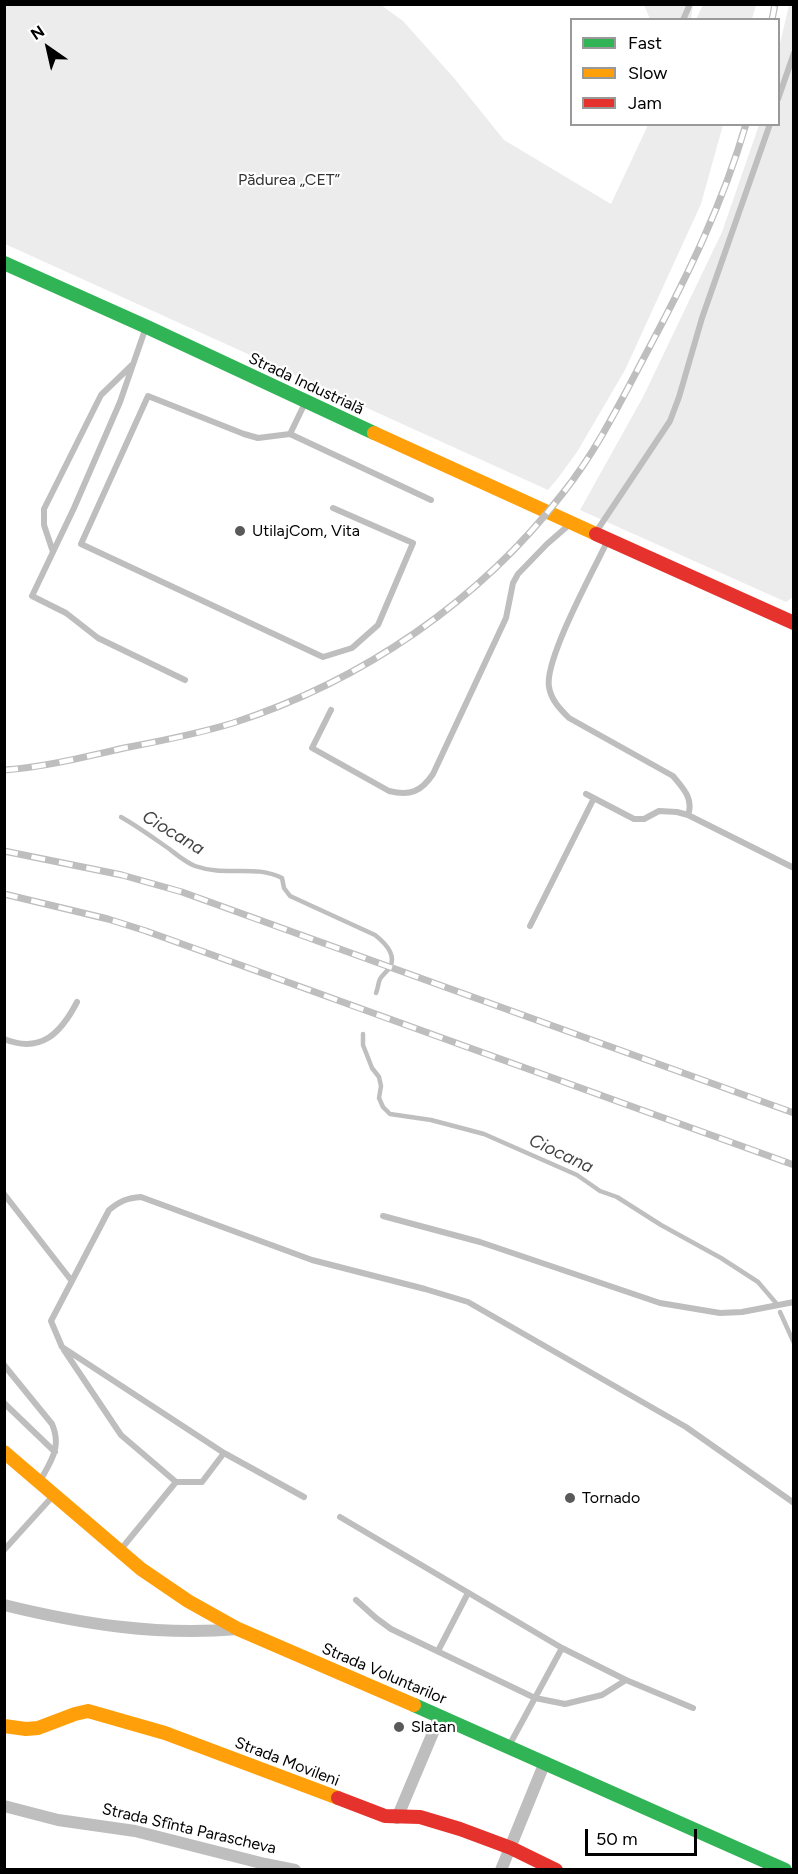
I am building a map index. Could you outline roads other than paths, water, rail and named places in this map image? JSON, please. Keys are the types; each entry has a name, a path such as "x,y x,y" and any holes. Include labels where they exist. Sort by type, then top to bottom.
{"street":[{"name":"Strada Industrială","path":"4,263 794,623"},
{"name":"Strada Voluntarilor","path":"4,1452 164,1587 238,1629 785,1869"},
{"path":"4,1605 118,1628 206,1632 238,1629"},
{"name":"Strada Movileni","path":"4,1726 22,1729 39,1728 78,1712 88,1711 165,1733 386,1816 420,1817 460,1829 511,1848 556,1869"},
{"path":"397,1818 440,1716"},
{"path":"501,1869 545,1762"},
{"name":"Strada Sfînta Parascheva","path":"4,1806 58,1820 135,1831 266,1864 295,1869"}],"lane":[{"path":"684,18 690,4"},
{"path":"780,93 794,53"},
{"path":"688,815 690,801 685,790 673,776 574,721 560,709 549,687 551,663 602,537 670,421 702,318 769,126"},
{"path":"147,327 116,412 32,596 66,613 98,638 185,680"},
{"path":"53,552 44,525 44,509 101,395 134,364"},
{"path":"333,507 413,543 378,625 352,648 323,657 81,544 148,396 258,438 290,434 431,500"},
{"path":"290,434 305,402"},
{"path":"331,710 312,748 389,791 399,794 411,793 426,785 506,618 513,583 518,573 571,523"},
{"path":"586,794 634,819 644,819 659,811 688,815 794,868"},
{"path":"530,926 594,798"},
{"path":"4,1039 18,1044 43,1042 54,1034 68,1018 76,1002"},
{"path":"4,1194 71,1280"},
{"path":"225,1453 202,1482 176,1482 121,1435 62,1347 51,1321 109,1210 128,1197 141,1197 312,1260 468,1302 686,1427 794,1503"},
{"path":"383,1216 480,1242 660,1303 720,1313 742,1312 794,1302"},
{"path":"62,1347 225,1453 304,1497"},
{"path":"4,1365 52,1424 57,1441 55,1452 39,1482"},
{"path":"4,1403 55,1452"},
{"path":"120,1551 176,1482"},
{"path":"4,1550 54,1495"},
{"path":"340,1517 562,1648 626,1680 693,1708"},
{"path":"438,1651 468,1593"},
{"path":"356,1600 391,1629 535,1698 565,1704 602,1695 626,1680"},
{"path":"509,1747 562,1648"}],"waterway":[{"name":"Ciocana","path":"121,817 195,866 218,871 251,871 272,874 282,878 284,888 290,896 375,935 386,945 392,957 390,967 380,979 376,993"},
{"name":"Ciocana","path":"363,1034 363,1045 372,1068 379,1077 381,1086 379,1098 383,1107 390,1114 431,1120 484,1134 577,1175 600,1191 617,1197 661,1225 721,1258 758,1282 776,1303"},
{"name":"Ciocana","path":"780,1312 794,1343"}],"railway":[{"path":"772,18 775,4"},
{"path":"4,770 35,767 192,734 233,723 281,705 327,685 415,633 495,569 563,493 599,441 691,266 727,182 745,126"},
{"path":"4,851 122,875 182,892 794,1113"},
{"path":"4,894 108,919 146,931 794,1165"}],"place":[{"name":"UtilajCom, Vita","path":"240,531"},
{"name":"Tornado","path":"570,1498"},
{"name":"Slatan","path":"399,1727"}],"park label":[{"name":"Pădurea „CET”","path":"289,180"}]}
